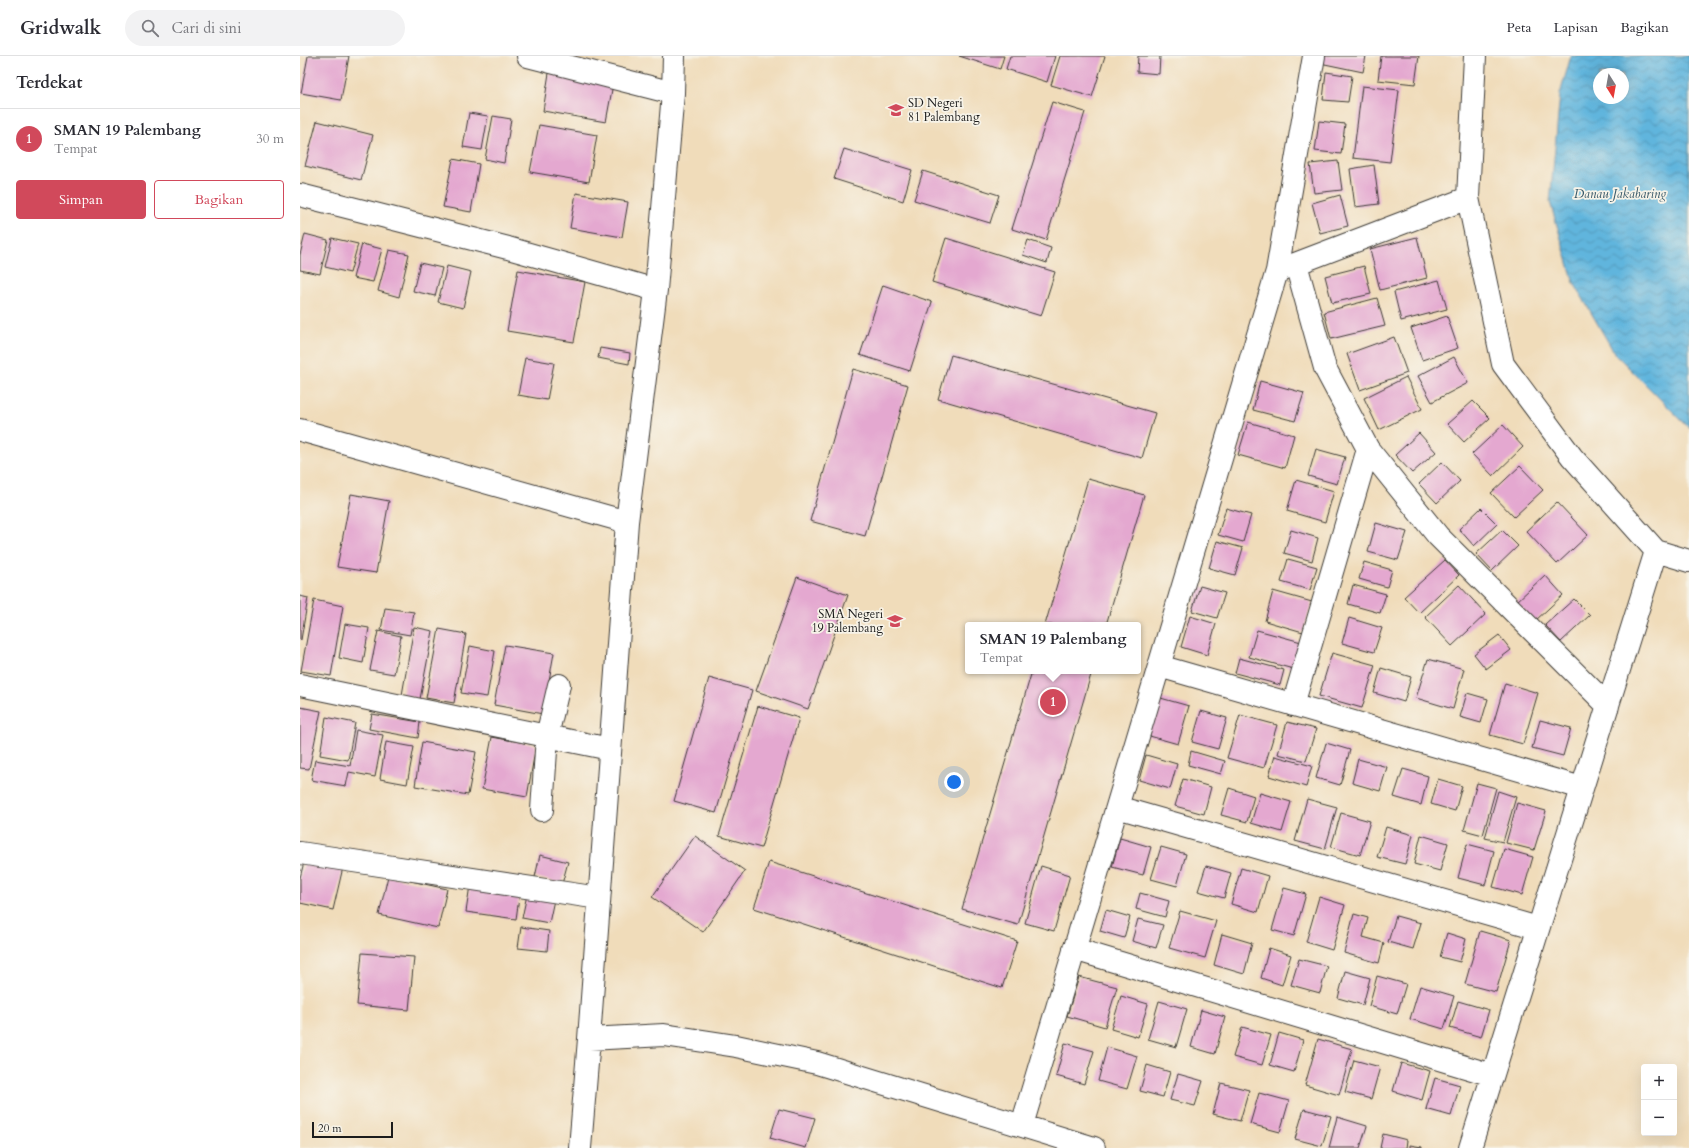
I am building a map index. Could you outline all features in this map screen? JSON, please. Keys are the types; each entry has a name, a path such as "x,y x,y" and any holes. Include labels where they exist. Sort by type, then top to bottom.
{"street":[{"path":"528,56 673,93"},
{"path":"580,1148 627,522 656,290 673,93 674,56"},
{"path":"1022,1126 1159,666 1287,267 1314,56"},
{"path":"1475,56 1468,198 1504,364 1572,457 1656,551 1689,561"},
{"path":"300,195 508,248 656,290"},
{"path":"1287,267 1468,198"},
{"path":"1287,267 1325,368 1368,449 1438,536 1608,706"},
{"path":"300,430 627,522"},
{"path":"1293,705 1368,449"},
{"path":"1470,1148 1656,551"},
{"path":"1159,666 1582,788"},
{"path":"300,685 610,749"},
{"path":"542,810 547,736 559,685"},
{"path":"1117,807 1538,928"},
{"path":"300,853 599,898"},
{"path":"1074,949 1492,1075"},
{"path":"589,1039 664,1035 743,1048 817,1063 1094,1148"}],"water":[{"name":"Danau Jakabaring","path":"1571,56 1689,56 1689,428 1615,354 1574,283 1550,202 1560,94"}],"building":[{"path":"308,56 349,56 341,100 301,93"},
{"path":"959,56 1004,56 1000,69"},
{"path":"1010,56 1055,56 1047,82 1006,69"},
{"path":"1060,56 1105,56 1092,97 1051,85"},
{"path":"1138,56 1160,56 1159,74 1137,72"},
{"path":"1322,56 1366,56 1363,72 1320,63"},
{"path":"1381,56 1419,56 1415,84 1378,80"},
{"path":"1326,72 1352,76 1348,102 1323,100"},
{"path":"549,73 613,84 606,122 543,111"},
{"path":"1362,86 1399,90 1390,162 1353,158"},
{"path":"1052,102 1085,112 1046,240 1012,229"},
{"path":"469,113 488,116 482,150 463,147"},
{"path":"493,116 511,119 504,163 485,159"},
{"path":"317,121 373,135 361,180 305,166"},
{"path":"1319,121 1345,124 1341,154 1315,151"},
{"path":"539,125 597,135 589,182 530,172"},
{"path":"844,149 912,170 903,201 834,179"},
{"path":"453,159 479,164 471,212 443,207"},
{"path":"1338,161 1342,190 1314,193 1310,164"},
{"path":"1374,165 1379,204 1355,207 1350,169"},
{"path":"923,171 999,195 990,223 914,200"},
{"path":"576,193 628,202 622,237 570,228"},
{"path":"1340,195 1348,226 1320,233 1312,203"},
{"path":"305,234 328,240 320,274 300,270 300,255"},
{"path":"1417,237 1427,278 1380,290 1370,249"},
{"path":"332,238 358,244 350,273 325,267"},
{"path":"946,238 1055,272 1041,316 932,282"},
{"path":"1028,240 1051,248 1047,263 1023,255"},
{"path":"362,244 382,249 373,282 353,278"},
{"path":"389,250 409,254 399,297 378,291"},
{"path":"420,263 442,268 435,296 413,291"},
{"path":"447,266 471,272 463,308 438,302"},
{"path":"1364,266 1371,294 1332,303 1325,276"},
{"path":"518,270 585,282 574,342 507,331"},
{"path":"1439,280 1447,309 1401,321 1394,292"},
{"path":"883,285 932,302 910,371 860,355"},
{"path":"1377,298 1385,326 1331,339 1324,312"},
{"path":"1447,316 1458,348 1422,360 1411,328"},
{"path":"1394,337 1407,373 1360,390 1347,354"},
{"path":"600,348 630,353 629,364 598,358"},
{"path":"951,355 1155,413 1142,458 938,399"},
{"path":"1454,357 1468,383 1432,402 1418,376"},
{"path":"525,358 554,363 547,400 518,395"},
{"path":"853,369 908,385 865,536 810,521"},
{"path":"1406,377 1422,409 1379,430 1364,398"},
{"path":"1260,381 1304,393 1295,421 1253,410"},
{"path":"1473,401 1490,418 1464,442 1447,424"},
{"path":"1248,422 1294,435 1285,468 1238,455"},
{"path":"1503,425 1523,447 1493,476 1472,454"},
{"path":"1419,433 1436,452 1412,473 1395,455"},
{"path":"1316,449 1345,457 1337,484 1308,476"},
{"path":"1442,462 1460,481 1437,503 1419,484"},
{"path":"1520,466 1543,490 1514,517 1491,493"},
{"path":"1088,479 1144,495 1107,622 1046,622"},
{"path":"1296,480 1334,491 1325,522 1287,511"},
{"path":"351,494 389,501 376,573 337,567"},
{"path":"1557,502 1588,535 1557,564 1526,531"},
{"path":"1226,508 1251,515 1243,542 1218,535"},
{"path":"1481,508 1497,524 1474,546 1459,529"},
{"path":"1376,523 1407,532 1398,560 1368,552"},
{"path":"1291,530 1318,538 1312,561 1284,553"},
{"path":"1502,530 1518,546 1492,571 1476,554"},
{"path":"1217,541 1243,548 1235,575 1209,568"},
{"path":"1288,559 1317,567 1310,590 1281,582"},
{"path":"1445,560 1459,575 1419,613 1404,597"},
{"path":"1364,562 1392,570 1387,587 1359,579"},
{"path":"1545,575 1563,595 1535,621 1516,602"},
{"path":"797,577 848,595 808,709 756,691"},
{"path":"1353,585 1386,594 1380,613 1348,604"},
{"path":"1459,585 1486,614 1452,646 1425,617"},
{"path":"1200,586 1225,593 1217,618 1192,611"},
{"path":"1273,591 1312,602 1303,632 1265,621"},
{"path":"300,596 308,598 301,640 300,640"},
{"path":"1574,599 1590,615 1561,642 1545,625"},
{"path":"314,600 343,606 331,676 301,671"},
{"path":"385,608 414,612 410,635 381,630"},
{"path":"1190,616 1216,624 1207,655 1181,647"},
{"path":"1349,618 1382,628 1374,652 1342,643"},
{"path":"345,624 369,628 363,663 339,658"},
{"path":"414,627 433,631 420,699 402,695"},
{"path":"439,629 466,634 454,703 426,698"},
{"path":"1257,630 1305,643 1297,670 1249,657"},
{"path":"378,631 401,636 394,674 370,670"},
{"path":"1499,635 1511,650 1486,669 1474,654"},
{"path":"505,645 554,653 543,714 494,705"},
{"path":"470,646 495,651 487,697 461,693"},
{"path":"1332,653 1375,665 1362,708 1319,696"},
{"path":"1239,658 1284,670 1280,685 1235,673"},
{"path":"1428,659 1464,669 1453,709 1416,698"},
{"path":"1381,668 1411,677 1404,702 1374,693"},
{"path":"1031,674 1091,674 1018,925 962,909"},
{"path":"709,678 752,690 716,813 674,801"},
{"path":"1505,683 1538,693 1523,744 1490,735"},
{"path":"1467,693 1488,699 1481,723 1460,717"},
{"path":"1157,697 1189,706 1178,744 1146,735"},
{"path":"758,706 799,718 761,848 719,836"},
{"path":"300,707 321,711 309,769 300,768"},
{"path":"1201,711 1227,718 1218,749 1192,742"},
{"path":"372,714 420,722 418,738 369,729"},
{"path":"1240,715 1277,725 1264,768 1227,758"},
{"path":"326,717 355,723 348,760 320,755"},
{"path":"1540,720 1571,728 1563,756 1532,748"},
{"path":"1287,722 1316,729 1306,761 1278,754"},
{"path":"356,730 383,735 375,777 349,772 346,786 311,780 315,760 350,766"},
{"path":"492,737 536,745 527,797 482,789"},
{"path":"386,742 414,747 407,784 380,779"},
{"path":"422,742 476,752 468,795 415,786"},
{"path":"1326,743 1350,750 1340,785 1316,778"},
{"path":"1191,751 1225,761 1221,774 1188,765"},
{"path":"1146,755 1177,764 1170,789 1139,780"},
{"path":"1275,756 1312,766 1306,787 1269,776"},
{"path":"1358,759 1387,767 1380,791 1352,783"},
{"path":"1403,769 1428,776 1421,805 1394,797"},
{"path":"1183,779 1211,787 1204,814 1175,806"},
{"path":"1438,779 1462,786 1455,811 1431,804"},
{"path":"1477,783 1496,788 1483,835 1464,830"},
{"path":"1229,788 1254,796 1247,822 1221,815"},
{"path":"1498,791 1516,797 1503,842 1485,838"},
{"path":"1260,793 1291,802 1282,832 1251,823"},
{"path":"1307,799 1337,807 1325,849 1295,841"},
{"path":"1517,803 1546,811 1534,850 1506,843"},
{"path":"1341,813 1370,821 1360,855 1331,847"},
{"path":"1386,827 1413,835 1405,864 1377,857"},
{"path":"1421,835 1448,843 1440,871 1414,864"},
{"path":"695,836 745,871 703,932 652,897"},
{"path":"1120,838 1151,847 1143,875 1112,867"},
{"path":"1467,844 1494,851 1485,885 1458,878"},
{"path":"1161,847 1186,854 1177,886 1151,879"},
{"path":"1504,849 1533,857 1522,895 1493,887"},
{"path":"306,854 344,863 333,910 300,903 300,878"},
{"path":"540,855 568,862 562,884 535,877"},
{"path":"769,862 1017,941 1002,988 754,908"},
{"path":"1041,866 1070,875 1054,931 1025,923"},
{"path":"1206,866 1231,873 1224,898 1198,891"},
{"path":"1241,868 1268,876 1258,912 1231,904"},
{"path":"388,876 447,889 438,928 379,915"},
{"path":"470,885 520,891 516,919 466,912"},
{"path":"1284,888 1306,894 1294,936 1272,930"},
{"path":"528,890 555,895 549,923 522,918"},
{"path":"1140,893 1169,901 1165,917 1136,909"},
{"path":"1319,897 1345,905 1332,950 1306,942"},
{"path":"1106,910 1130,917 1124,938 1100,931"},
{"path":"1180,911 1216,921 1205,958 1169,948"},
{"path":"1354,914 1368,918 1363,937 1384,943 1379,963 1344,953"},
{"path":"1396,916 1421,923 1413,949 1388,942"},
{"path":"1138,919 1163,925 1156,948 1132,941"},
{"path":"521,927 549,931 547,951 518,948"},
{"path":"1480,931 1511,940 1496,992 1465,984"},
{"path":"1447,933 1466,939 1460,962 1440,957"},
{"path":"1222,934 1252,943 1244,974 1214,965"},
{"path":"1269,948 1291,955 1282,985 1261,978"},
{"path":"362,953 414,957 409,1010 357,1005"},
{"path":"1299,959 1327,966 1320,993 1291,985"},
{"path":"1345,971 1370,978 1363,1005 1338,998"},
{"path":"1377,976 1406,984 1397,1014 1369,1006"},
{"path":"1079,977 1117,987 1105,1027 1067,1016"},
{"path":"1420,986 1454,996 1444,1029 1410,1019"},
{"path":"1121,996 1148,1004 1138,1037 1111,1029"},
{"path":"1159,1001 1187,1009 1176,1047 1148,1039"},
{"path":"1458,1001 1489,1010 1481,1037 1450,1028"},
{"path":"1201,1010 1225,1017 1215,1054 1191,1047"},
{"path":"1242,1027 1271,1035 1262,1065 1233,1057"},
{"path":"1279,1033 1303,1040 1294,1072 1270,1065"},
{"path":"1318,1039 1352,1049 1339,1095 1305,1085"},
{"path":"1065,1043 1094,1051 1084,1084 1056,1076"},
{"path":"1107,1047 1137,1056 1127,1089 1098,1081"},
{"path":"1354,1060 1380,1067 1371,1099 1345,1092"},
{"path":"1401,1063 1430,1071 1422,1100 1393,1091"},
{"path":"1147,1065 1170,1072 1163,1097 1140,1091"},
{"path":"1178,1074 1203,1081 1195,1106 1170,1100"},
{"path":"1435,1078 1460,1085 1451,1116 1426,1109"},
{"path":"1221,1083 1249,1090 1240,1121 1213,1114"},
{"path":"1259,1093 1289,1101 1280,1132 1250,1124"},
{"path":"779,1109 815,1118 806,1148 770,1138"},
{"path":"1304,1109 1331,1116 1322,1146 1295,1139"},
{"path":"1337,1117 1367,1126 1360,1148 1329,1148"},
{"path":"1383,1134 1407,1140 1406,1148 1380,1148"},
{"path":"1410,1145 1422,1147 1422,1148 1410,1148"}],"place":[{"name":"SD Negeri 81 Palembang","path":"896,110"},
{"name":"SMA Negeri 19 Palembang","path":"895,621"},
{"name":"SMAN 19 Palembang","path":"1053,702"}]}
